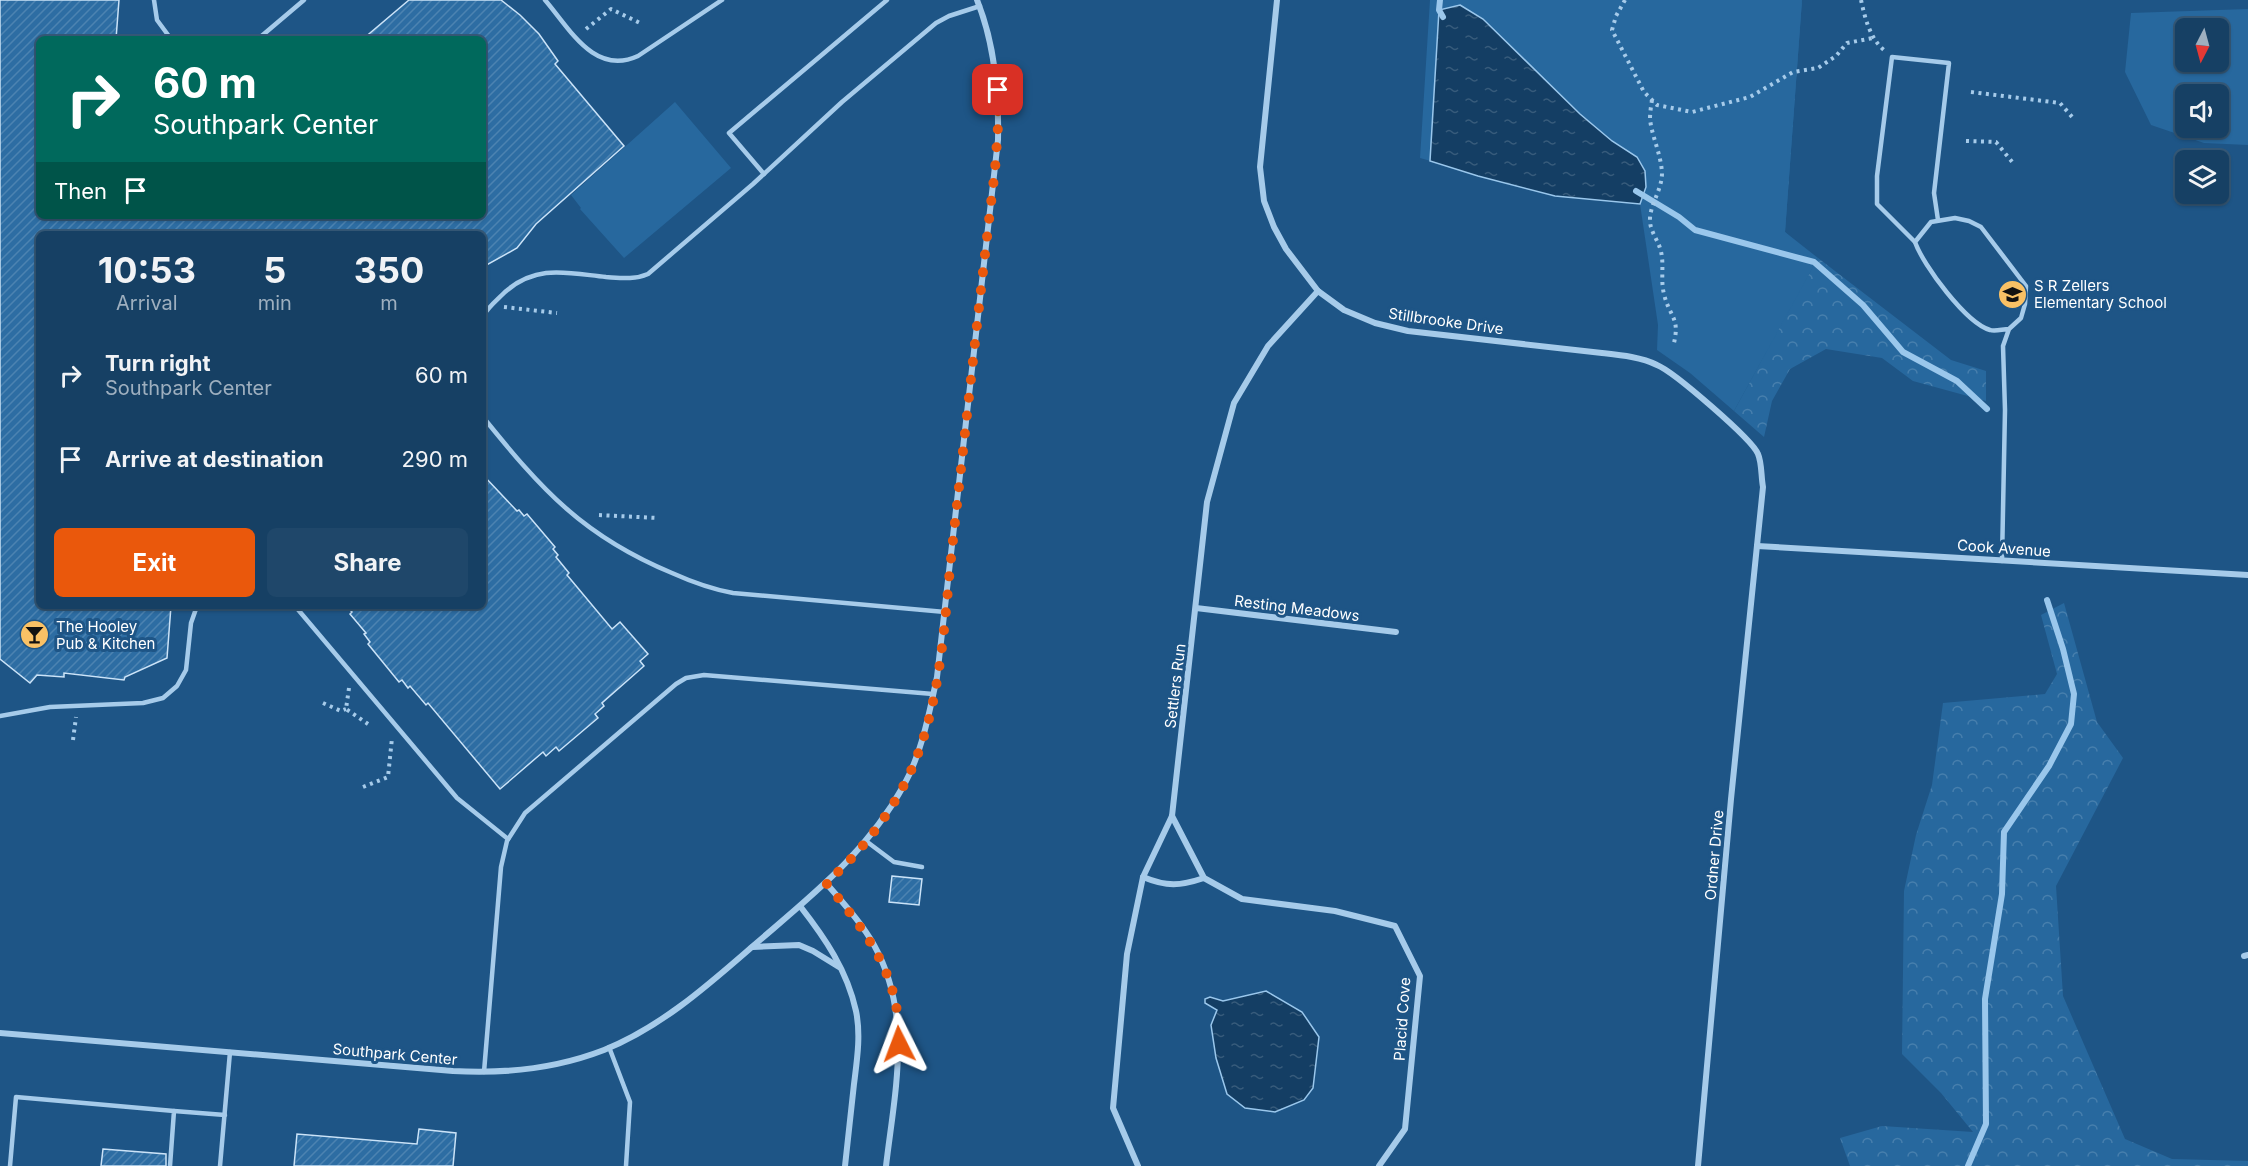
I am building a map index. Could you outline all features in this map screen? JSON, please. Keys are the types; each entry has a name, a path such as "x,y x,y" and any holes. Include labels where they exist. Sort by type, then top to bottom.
{"street":[{"name":"Stillbrooke Drive","path":"1277,0 1261,149 1260,167 1264,201 1286,249 1318,291 1344,310 1408,331 1602,352 1658,365 1716,412 1758,453 1763,487 1758,546"},
{"name":"Southpark Center","path":"0,1033 484,1072 539,1068 576,1059 609,1047 638,1034 669,1014 752,947 842,869 890,809 910,773 920,749 933,694 945,612 998,140 996,78 991,48 978,3"},
{"name":"Settlers Run","path":"1138,1166 1113,1108 1127,954 1143,877 1172,816 1207,502 1234,403 1268,346 1318,291"},
{"name":"Cook Avenue","path":"1758,546 2248,575"},
{"name":"Ordner Drive","path":"1698,1166 1731,799 1758,546"},
{"name":"Resting Meadows","path":"1196,608 1396,632"},
{"path":"1143,877 1162,885 1173,885 1204,878 1172,816"},
{"name":"Placid Cove","path":"1204,878 1242,899 1335,911 1395,926 1420,976 1405,1129 1379,1166"},
{"path":"826,883 873,942 886,971 895,1000 899,1033 898,1057 886,1166"},
{"path":"800,906 836,956 854,1003 858,1035 845,1166"},
{"path":"752,947 799,945 839,967"}],"lane":[{"path":"154,0 158,20 169,36"},
{"path":"262,36 304,0"},
{"path":"545,0 586,48 600,57 616,62 638,56 722,0"},
{"path":"764,174 729,133 887,0"},
{"path":"486,312 514,285 541,272 627,279 648,274 764,174 842,102 936,23 978,3"},
{"path":"1915,242 1931,222 1938,220 1955,218 1981,227 2025,286 2025,304 2021,318 2008,328 1991,331 1977,323 1934,276 1919,253 1915,242 1877,204 1877,176 1892,57 1949,63 1934,193 1938,220"},
{"path":"2002,561 2005,410 2003,346 2008,328"},
{"path":"486,421 548,493 580,522 614,546 667,572 713,589 733,593 945,612"},
{"path":"0,716 50,707 143,703 163,698 177,686 186,670 191,623 196,609"},
{"path":"298,609 457,798 508,839"},
{"path":"484,1072 501,867 508,839 525,813 662,695 686,678 712,675 933,694"},
{"path":"866,841 894,862 922,867"},
{"path":"609,1047 630,1102 626,1166"},
{"path":"220,1166 230,1052"},
{"path":"10,1166 16,1097 225,1115"},
{"path":"170,1166 174,1111"}],"path":[{"path":"1625,0 1616,16 1612,30 1644,92 1657,105 1692,112 1750,97 1793,72 1818,68 1836,56 1847,43 1873,38"},
{"path":"1861,0 1876,44 1892,57"},
{"path":"586,29 611,9 640,23"},
{"path":"1971,92 2060,103 2073,118"},
{"path":"1652,100 1650,118 1661,158 1662,176 1651,209 1650,225 1660,248 1664,295 1677,331 1672,347"},
{"path":"1966,141 1996,142 2013,164"},
{"path":"504,307 557,313"},
{"path":"599,515 657,518"},
{"path":"346,709 350,687"},
{"path":"323,703 341,711 346,709"},
{"path":"346,709 368,724"},
{"path":"73,740 76,716"},
{"path":"363,787 388,777 392,739 388,732"}],"green space":[{"path":"1430,0 1802,0 1785,232 1818,258 1734,411 1690,373 1657,350 1658,325 1640,204 1555,196 1420,158"},
{"path":"1802,0 1785,232 1814,262 1792,303 1818,258 1951,360 1986,371 1986,401 1913,381 1882,358 1826,349 1790,369 1772,401 1764,437 1734,411 1767,350 1730,210"},
{"path":"2248,9 2248,145 2204,143 2189,138 2229,138 2229,84 2175,84 2175,133 2151,125 2125,72 2131,13"},
{"path":"675,102 731,168 624,258 580,209 571,195"},
{"path":"2064,603 2097,722 2123,758 2056,886 2063,996 2125,1139 2172,1159 2248,1161 2248,1166 1850,1166 1840,1138 1882,1126 1973,1132 1941,1093 1902,1054 1904,891 1916,835 1932,785 1943,703 2045,694 2057,674 2041,615"}],"water":[{"path":"1460,5 1483,19 1580,114 1612,141 1637,157 1645,171 1646,187 1640,204 1555,196 1430,161 1439,10"},
{"path":"1266,991 1302,1012 1319,1037 1313,1088 1304,1100 1275,1112 1245,1108 1227,1094 1216,1058 1211,1025 1217,1010 1205,1003 1205,999 1210,997 1223,1001"}],"building":[{"path":"0,0 119,0 116,36 36,36 36,219 486,219 486,36 367,36 409,0 501,0 539,34 558,61 555,64 624,146 536,224 517,248 486,265 486,231 36,231 36,609 171,609 167,658 125,677 124,680 64,673 64,677 37,675 30,683 0,659"},
{"path":"486,478 517,511 519,510 524,516 527,514 555,547 553,549 558,555 556,557 569,573 567,575 612,629 620,622 648,654 640,661 644,666 602,703 604,706 595,714 598,718 559,751 556,747 546,756 543,752 500,789 428,703 426,705 402,680 399,682 368,644 370,642 364,634 366,633 350,614 352,612 349,609 486,609"},
{"path":"892,876 922,879 919,905 889,902"},
{"path":"419,1129 456,1133 453,1166 294,1166 297,1134 417,1144"},
{"path":"103,1149 166,1154 166,1166 101,1166"}],"waterway":[{"path":"1440,0 1439,10 1443,17"},
{"path":"1636,191 1679,217 1695,230 1814,262 1863,305 1903,352 1957,381 1987,409"},
{"path":"1968,1166 1986,1124 1985,999 2002,894 2004,832 2049,766 2071,724 2074,694 2063,649 2047,600"}],"place":[{"name":"S R Zellers Elementary School","path":"2013,294"},
{"name":"The Hooley Pub & Kitchen","path":"35,635"}],"route":[{"path":"899,1044 897,1012 884,965 866,932 826,883 860,849 895,801 915,762 928,721 942,643 995,170 998,90"}]}
